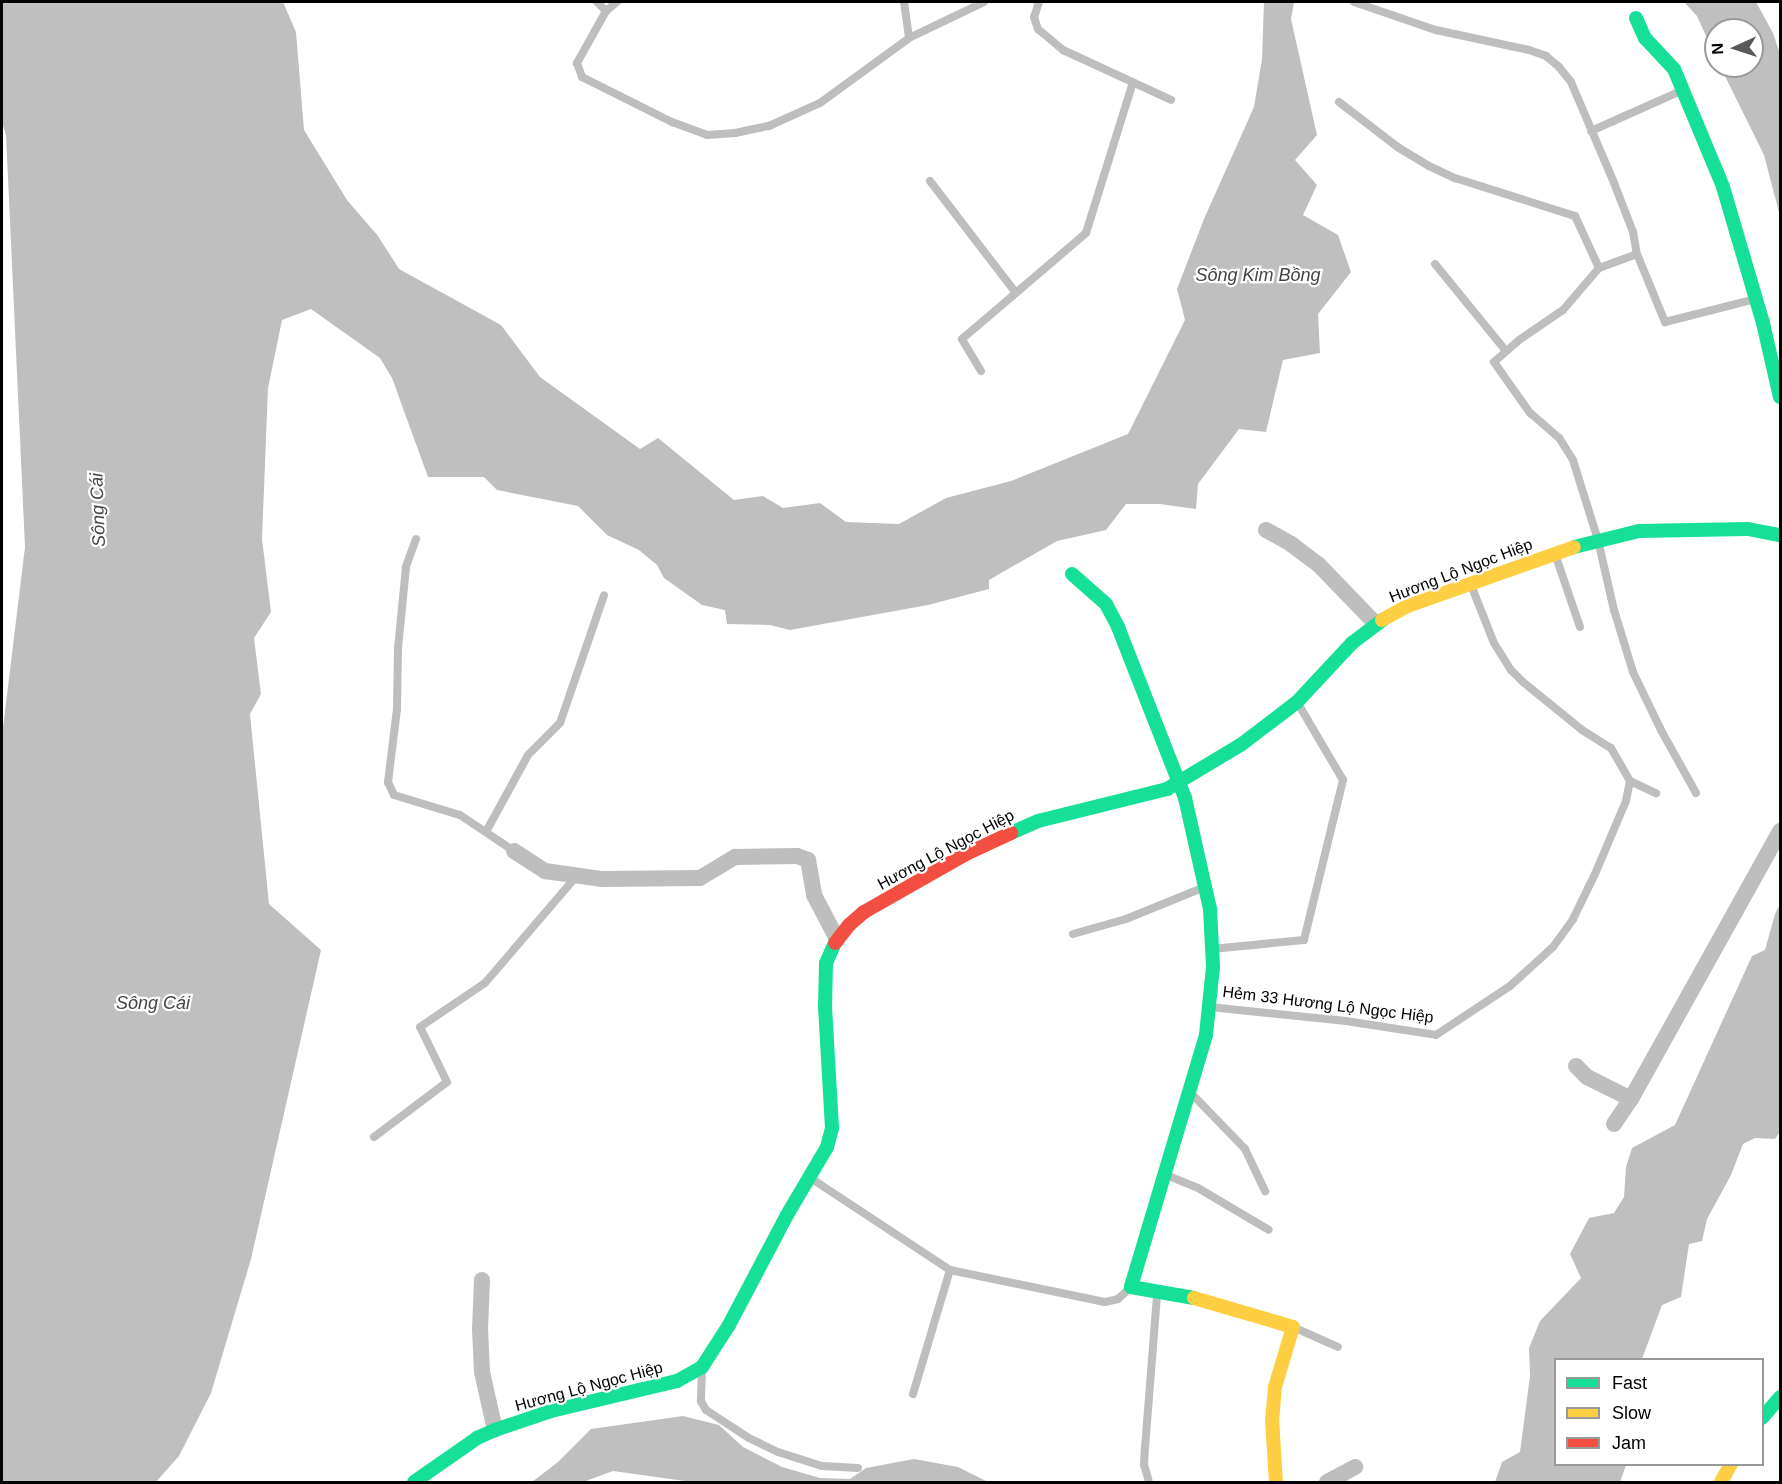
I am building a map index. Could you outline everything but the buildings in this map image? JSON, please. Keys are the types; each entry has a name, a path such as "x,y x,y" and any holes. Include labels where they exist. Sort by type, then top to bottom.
{"street":[{"path":"1636,18 1645,38 1663,61 1674,69 1723,187 1756,299 1780,397"},
{"name":"Hương Lộ Ngọc Hiệp","path":"414,1482 477,1438 495,1430 551,1411 609,1400 677,1381 702,1367 729,1325 768,1248 827,1147 832,1128 826,963 837,939 864,912 966,854 1038,821 1150,794 1179,781 1242,744 1297,702 1352,643 1376,624 1405,607 1554,553 1639,531 1748,529 1780,535"},
{"path":"1266,530 1291,544 1318,564 1376,624"},
{"path":"1072,574 1089,586 1106,604 1118,627 1148,709 1179,781 1206,886 1212,949 1209,1007 1204,1044 1131,1287 1205,1300 1293,1327 1275,1387 1272,1419 1276,1482"},
{"path":"1614,1124 1631,1099 1780,831"},
{"path":"514,851 545,871 576,877 648,880 700,878 735,857 797,856 808,860 814,894 837,939"},
{"path":"1576,1066 1587,1077 1631,1099"},
{"path":"482,1281 480,1329 482,1372 495,1430"},
{"path":"1764,1416 1780,1398"},
{"path":"1721,1482 1730,1466"},
{"path":"1327,1482 1355,1467"}],"lane":[{"path":"597,2 606,10"},
{"path":"617,2 606,10 577,63 582,77 672,122 707,135 735,134 769,126 819,104 909,38 968,7 984,2"},
{"path":"904,2 909,38"},
{"path":"1040,2 1034,17 1038,29 1063,50 1171,100"},
{"path":"1354,2 1436,30 1529,50 1546,56 1559,67 1570,82 1633,232 1636,254 1665,322 1756,299"},
{"path":"981,370 962,339 1086,233 1133,82"},
{"path":"1591,131 1684,90"},
{"path":"1339,102 1399,148 1429,166 1455,178 1537,202 1575,216 1599,268"},
{"path":"930,181 1016,293"},
{"path":"1636,254 1599,268 1563,310 1494,362 1530,413 1553,432 1572,460 1598,540 1614,610 1633,672 1661,730 1696,793"},
{"path":"1435,264 1506,351"},
{"path":"416,539 406,567 398,649 397,709 388,782 394,795 460,814 487,830 514,851"},
{"path":"1554,553 1581,627"},
{"path":"1470,582 1494,643 1511,670 1582,730 1611,748 1630,781 1656,793"},
{"path":"487,830 528,755 560,723 604,595"},
{"path":"1212,949 1304,940 1343,780 1297,702"},
{"name":"Hẻm 33 Hương Lộ Ngọc Hiệp","path":"1209,1007 1346,1021 1436,1035 1510,986 1553,947 1573,918 1595,874 1626,801 1630,781"},
{"path":"374,1137 447,1082 420,1026 485,983 576,877"},
{"path":"1073,934 1126,919 1206,886"},
{"path":"1190,1092 1245,1149 1265,1191"},
{"path":"1166,1175 1198,1188 1269,1230"},
{"path":"809,1177 950,1270 1105,1302 1118,1299 1131,1287"},
{"path":"913,1394 950,1270"},
{"path":"1149,1482 1144,1465 1158,1290"},
{"path":"1293,1327 1338,1347"},
{"path":"702,1367 701,1401 706,1410 778,1452 822,1466 858,1468"}],"water":[{"name":"Sông Cái","path":"2,2 283,2 296,32 304,130 347,200 378,236 399,269 501,325 540,377 640,449 658,438 734,500 763,496 783,508 820,503 846,522 899,524 946,498 1011,481 1128,434 1185,320 1177,289 1204,219 1254,107 1262,59 1264,2 1294,2 1291,19 1317,135 1295,160 1317,185 1303,215 1338,235 1351,272 1318,314 1320,353 1283,360 1266,432 1239,429 1198,484 1196,509 1160,504 1126,504 1106,530 1057,541 989,580 989,589 928,605 790,630 770,625 727,624 725,610 702,605 664,578 657,565 639,550 607,535 578,506 497,490 484,477 428,477 392,378 380,358 311,309 282,320 268,388 262,539 271,612 254,638 261,694 250,714 269,904 321,950 251,1259 211,1393 179,1456 156,1482 2,1482 2,736 25,547 6,135 2,122"},
{"path":"1684,2 1756,2 1773,33 1780,54 1780,216 1764,155 1726,78 1764,78 1764,18 1704,18 1704,31 1697,16"},
{"path":"1780,904 1780,1132 1775,1139 1755,1138 1743,1144 1731,1175 1707,1219 1702,1241 1689,1244 1681,1297 1662,1305 1642,1358 1554,1358 1554,1466 1626,1466 1620,1482 1495,1482 1502,1462 1520,1452 1530,1376 1529,1348 1540,1321 1581,1278 1570,1254 1589,1218 1614,1213 1624,1197 1626,1167 1632,1148 1675,1125 1752,956 1765,950"},
{"path":"683,1416 719,1425 743,1447 782,1467 820,1478 850,1479 866,1468 914,1459 958,1467 988,1482 692,1482 613,1471 583,1482 532,1482 558,1462 591,1429"}],"traffic: fast":[{"path":"1636,18 1645,38 1674,69 1723,187 1763,323 1780,397"},
{"path":"1574,547 1639,531 1748,529 1780,535"},
{"path":"1072,574 1106,604 1118,627 1185,798 1210,909 1213,967 1206,1035 1131,1287 1194,1298"},
{"path":"1011,833 1038,821 1167,789 1242,744 1297,702 1352,643 1382,620"},
{"path":"414,1482 477,1438 495,1430 551,1411 677,1381 702,1367 729,1325 787,1215 827,1147 832,1128 825,1008 826,963 835,943"},
{"path":"1764,1416 1780,1397"}],"traffic: slow":[{"path":"1382,620 1405,607 1574,547"},
{"path":"1194,1298 1293,1327 1275,1387 1272,1419 1276,1482"},
{"path":"1721,1482 1730,1466"}],"traffic: jam":[{"path":"835,943 849,925 864,912 966,854 1011,833"}],"water label":[{"name":"Sông Kim Bồng","path":"1258,275"}]}
